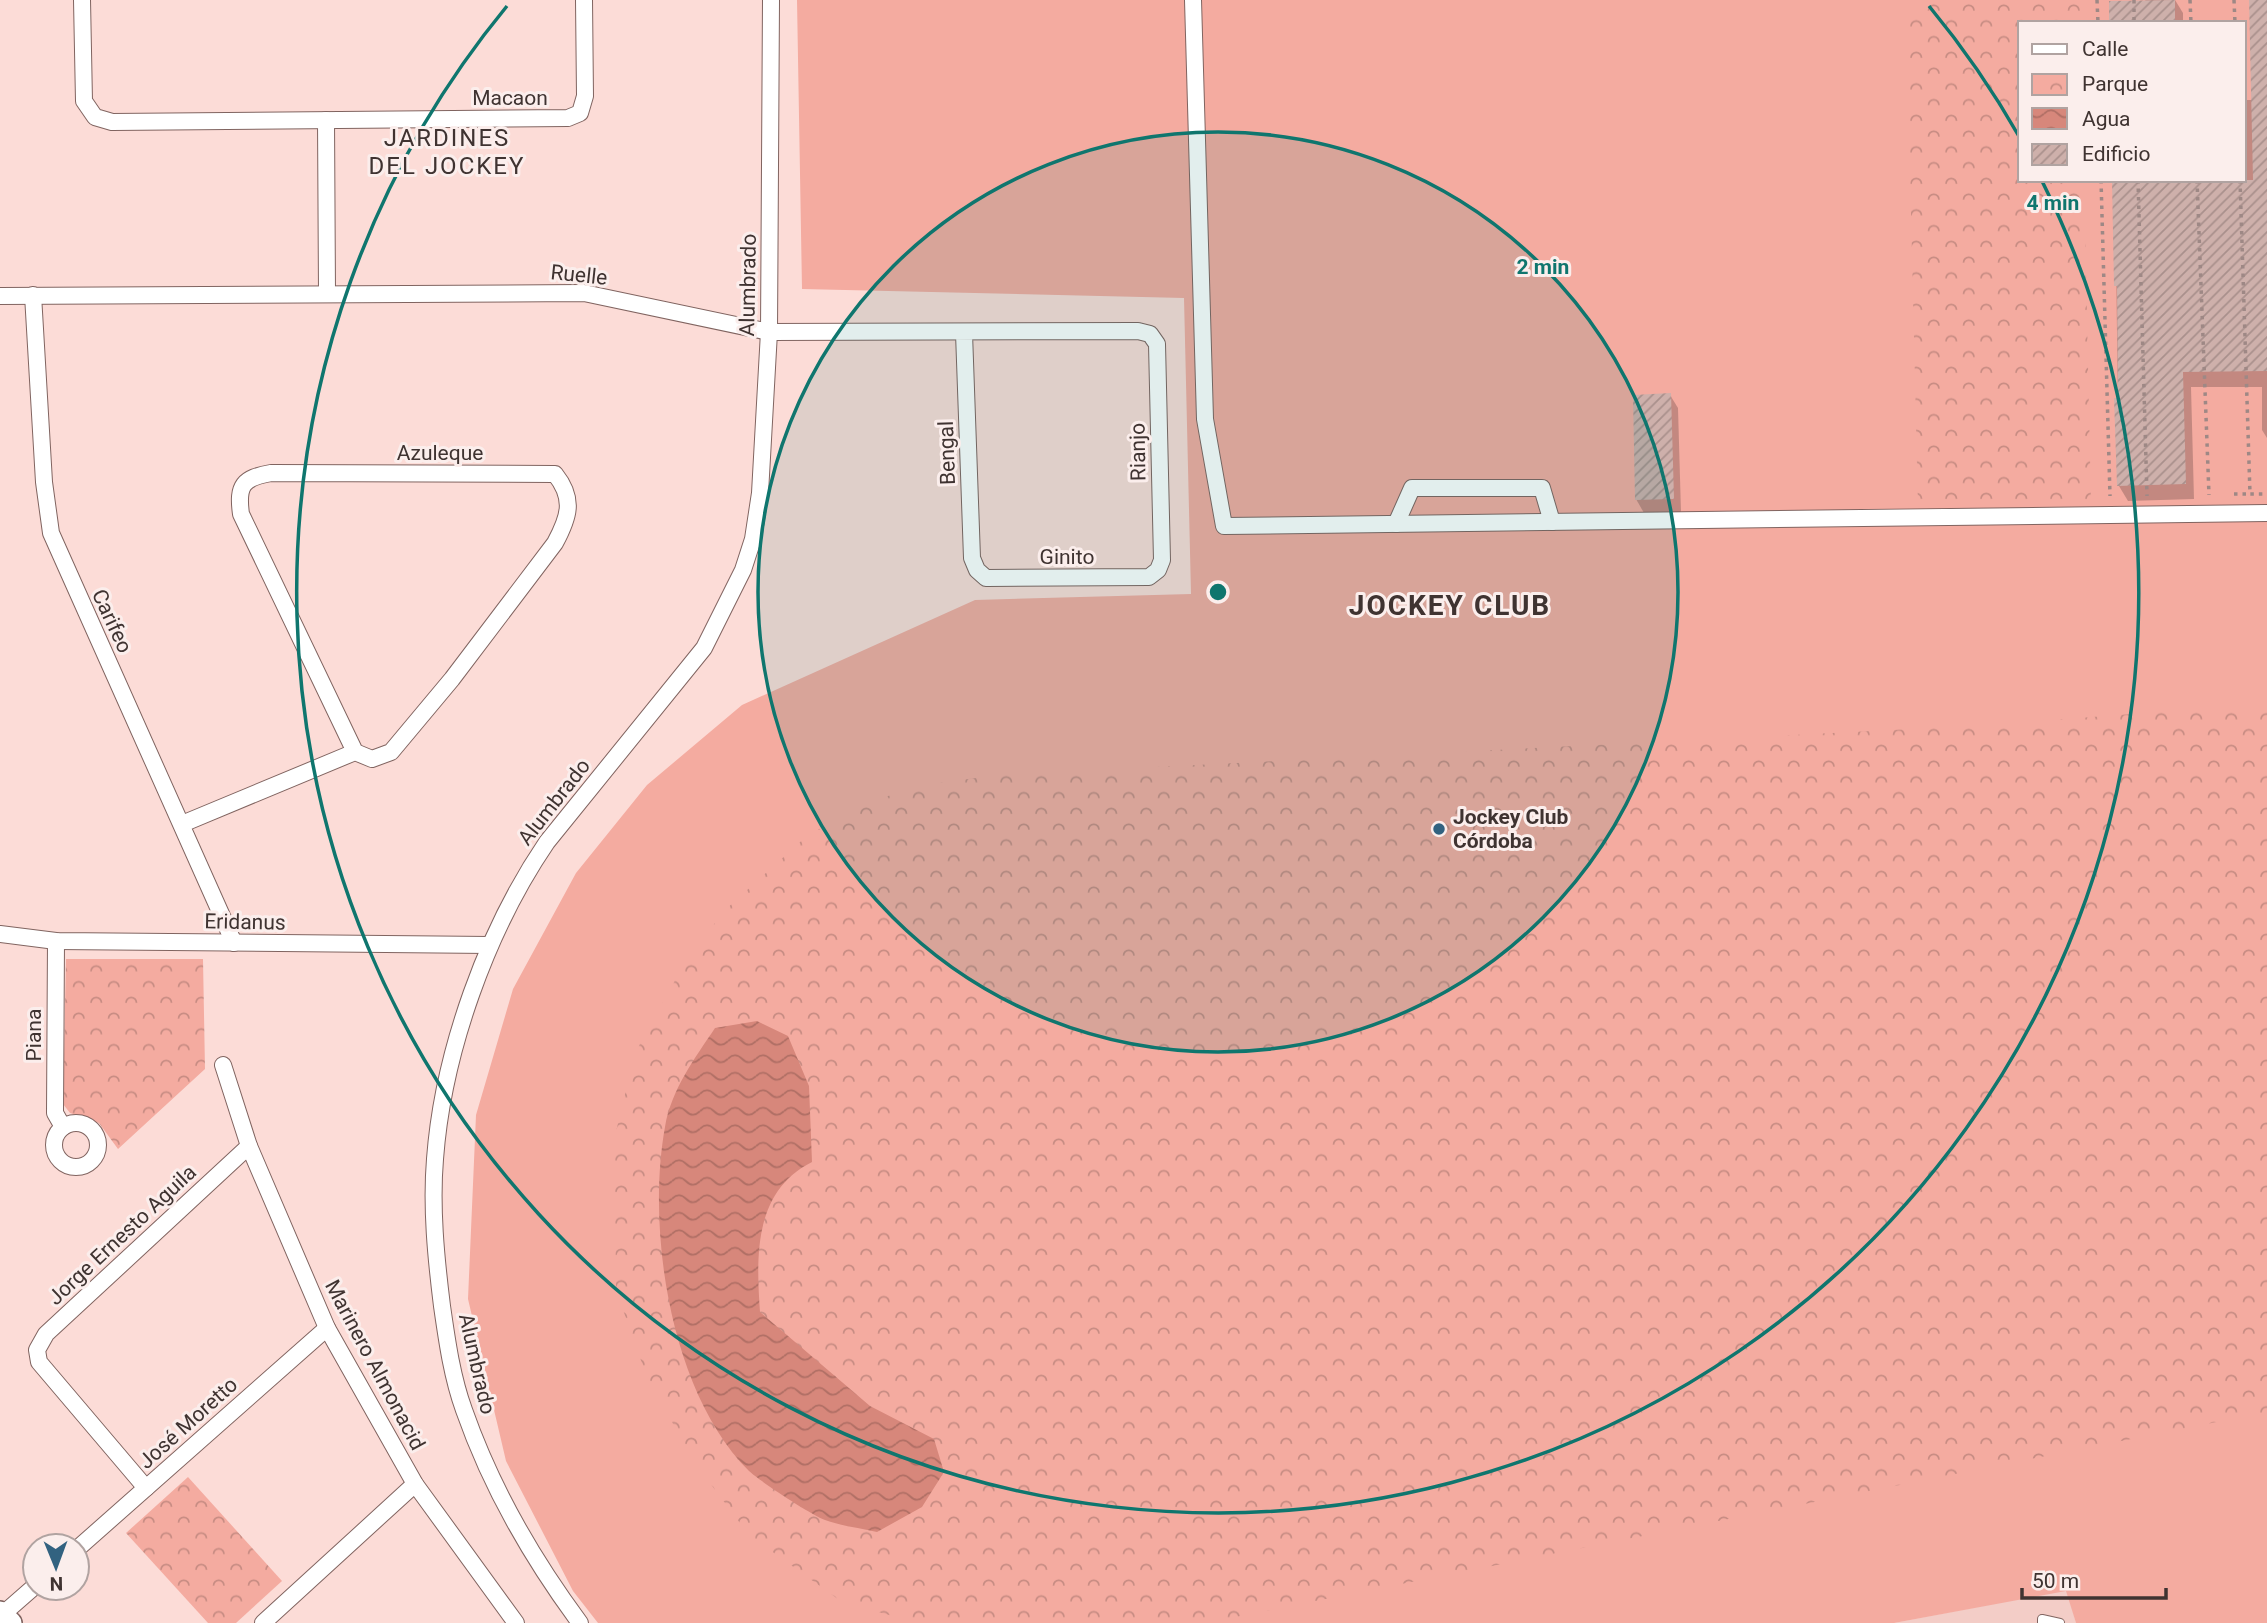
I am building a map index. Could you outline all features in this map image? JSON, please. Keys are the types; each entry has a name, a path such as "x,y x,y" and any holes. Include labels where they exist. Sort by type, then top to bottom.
{"street":[{"name":"Macaon","path":"82,0 84,101 95,117 112,122 568,118 580,113 585,96 584,0"},
{"name":"Alumbrado","path":"579,1623 541,1570 487,1470 463,1407 446,1335 436,1258 435,1158 446,1090 464,1021 490,945 530,867 547,842 704,648 743,570 753,539 760,493 769,332 771,0"},
{"path":"1193,0 1205,419 1224,526 2267,513"},
{"path":"326,120 327,293"},
{"name":"Ruelle","path":"0,296 584,293 769,332 1138,331 1150,334"},
{"name":"Carifeo","path":"33,295 44,482 51,533 234,943"},
{"name":"Bengal","path":"964,333 972,558 977,570"},
{"name":"Rianjo","path":"1150,334 1157,344 1161,560 1158,570"},
{"name":"Azuleque","path":"182,824 355,752 372,759 391,752 452,679 555,543 565,523 570,504 566,487 555,474 271,473 250,477 243,486 239,497 241,514 355,752"},
{"path":"1396,524 1412,488 1542,488 1552,522"},
{"name":"Ginito","path":"977,570 986,578 1069,579 1149,577 1158,570"},
{"name":"Eridanus","path":"0,934 56,941 490,945"},
{"name":"Piana","path":"56,941 55,1114 63,1127"},
{"name":"Marinero Almonacid","path":"223,1065 249,1146 327,1328 415,1484 516,1623"},
{"name":"Jorge Ernesto Aguila","path":"146,1488 39,1362 37,1350 46,1334 249,1146"},
{"name":"José Moretto","path":"91,1537 327,1328"},
{"path":"266,1622 415,1484"},
{"path":"4,1616 21,1600"}],"lane":[{"path":"2042,1623 2042,1619 2048,1619 2060,1623"}],"path":[{"path":"2097,0 2098,21"},
{"path":"2134,0 2134,21"},
{"path":"2190,0 2191,21"},
{"path":"2234,0 2235,21"},
{"path":"2101,182 2108,496 2119,496"},
{"path":"2138,182 2146,482 2146,496 2140,496"},
{"path":"2197,182 2207,495 2218,495"},
{"path":"2240,182 2250,494"},
{"path":"2229,494 2267,494"}],"shaded area":[{"path":"2067,1590 2076,1623 1894,1623"}],"green space":[{"name":"Jockey Club Córdoba","path":"797,0 2267,0 2267,1623 2076,1623 2066,1591 1894,1623 598,1623 573,1591 506,1461 468,1299 476,1115 513,989 576,873 647,785 742,705 975,600 1191,594 1184,298 802,289"},
{"path":"1906,0 2080,0 2080,21 2018,21 2018,182 2084,182 2091,503 1918,507"},
{"path":"2267,709 2267,1412 1205,1623 918,1623 842,1602 749,1535 692,1459 645,1372 616,1290 614,1140 635,1053 684,964 724,911 809,834 884,797 939,783 998,775 1970,726 2185,710"},
{"path":"66,959 203,959 205,1069 118,1149 99,1123 70,1113 63,1104"},
{"path":"188,1477 282,1581 236,1623 208,1623 126,1533"}],"water":[{"path":"757,1021 788,1036 809,1086 812,1162 793,1174 769,1207 759,1247 760,1312 870,1406 934,1439 944,1472 922,1507 877,1532 825,1520 749,1471 722,1438 700,1399 683,1356 671,1309 659,1214 660,1168 668,1113 685,1075 715,1028"}],"building":[{"path":"2175,0 2175,21 2109,21 2109,1"},
{"path":"2249,0 2267,0 2267,371 2183,372 2186,484 2117,486 2114,398 2118,398 2117,286 2114,286 2112,182 2253,180"},
{"path":"1671,393 1674,499 1635,500 1633,395"}],"place":[{"name":"Jockey Club Córdoba","path":"1439,829"}],"district":[{"name":"JARDINES DEL JOCKEY","path":"447,152"},
{"name":"JOCKEY CLUB","path":"1450,605"}]}
